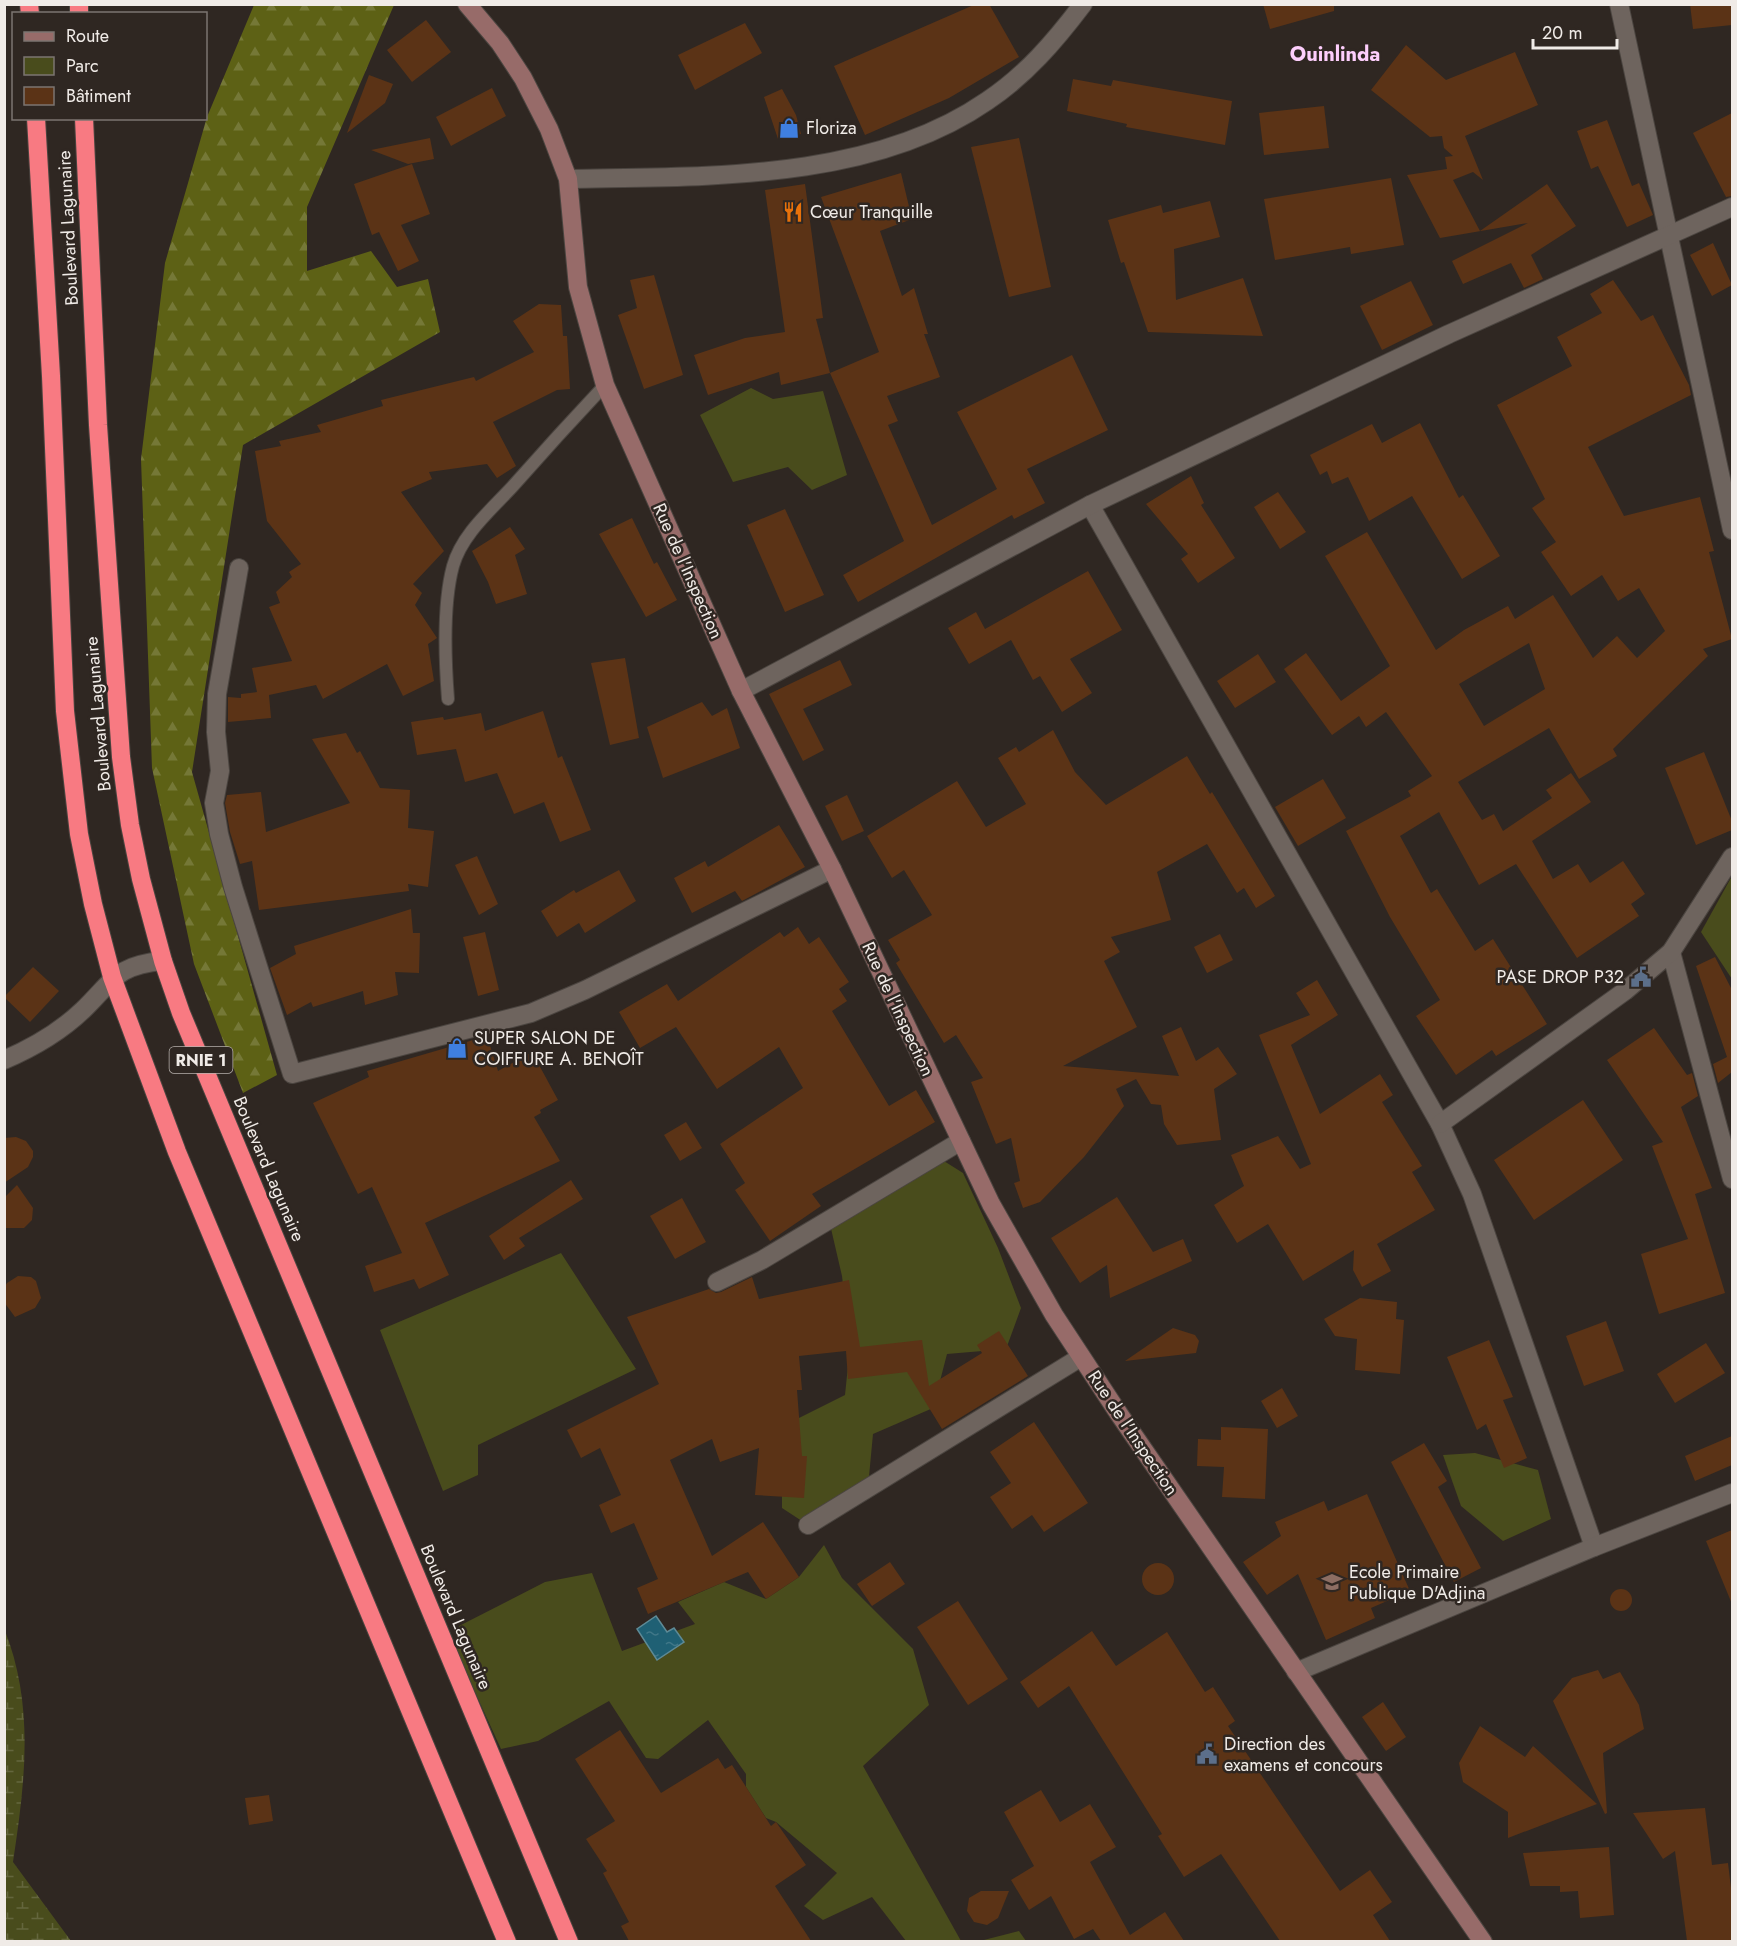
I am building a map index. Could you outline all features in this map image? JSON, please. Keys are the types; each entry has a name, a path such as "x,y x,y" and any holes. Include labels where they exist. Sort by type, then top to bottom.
{"highway":[{"name":"Boulevard Lagunaire","path":"36,120 66,721 79,834 93,904 112,976 177,1152 507,1941"},
{"name":"Boulevard Lagunaire","path":"84,120 99,437 121,757 130,825 163,962 186,1024 569,1941"}],"street":[{"name":"Rue de l'Inspection","path":"467,4 500,43 523,78 549,129 568,179 578,287 605,385 741,691 832,869 961,1141 1023,1261 1081,1357 1483,1941"},
{"path":"568,179 748,173 849,158 918,138 987,102 1013,81 1050,48 1083,4"},
{"path":"1619,4 1671,236 1732,530"},
{"path":"741,691 1090,505 1441,337 1732,207"},
{"path":"1090,505 1440,1124 1472,1194 1594,1547"},
{"path":"239,568 217,694 216,732 220,771 214,803 219,834 233,887 292,1074 531,1013 585,990 832,869"},
{"path":"1440,1124 1625,991 1671,952 1732,857"},
{"path":"1671,952 1732,1179"},
{"path":"4,1060 55,1032 82,1011 112,976 138,966 163,962"},
{"path":"717,1282 772,1254 961,1141"},
{"path":"808,1525 1081,1357"},
{"path":"1296,1672 1594,1547 1732,1493"}],"lane":[{"path":"448,699 445,657 449,601 453,567 461,545 549,444 605,385"}],"green space":[{"path":"254,5 394,5 307,207 307,271 371,251 397,287 428,279 440,332 243,445 192,772 277,1075 243,1093 194,964 152,768 141,459 165,263 207,117"},
{"path":"751,388 773,399 823,391 847,475 812,490 788,467 733,482 700,415"},
{"path":"1732,876 1732,979 1701,932"},
{"path":"936,1156 963,1173 998,1248 1021,1308 1006,1349 947,1354 933,1408 873,1434 868,1487 808,1525 782,1508 782,1446 797,1419 845,1395 850,1346 842,1276 829,1220"},
{"path":"561,1253 636,1369 478,1445 478,1475 443,1491 380,1330"},
{"path":"1475,1453 1538,1470 1551,1519 1503,1541 1461,1506 1443,1455"},
{"path":"824,1545 842,1578 913,1649 929,1705 863,1766 961,1941 906,1941 872,1897 823,1920 804,1906 837,1873 776,1822 766,1818 746,1787 746,1774 708,1720 658,1759 646,1758 609,1701 538,1741 501,1749 454,1646 459,1626 545,1582 592,1573 622,1651 695,1624 678,1602 724,1582 766,1599 799,1577"},
{"path":"4,1628 14,1657 24,1715 24,1773 13,1862 71,1941 5,1941"},
{"path":"1019,1931 1026,1941 980,1941"}],"water":[{"path":"656,1616 667,1632 674,1628 684,1642 657,1660 637,1629"}],"building":[{"path":"976,4 989,4 1019,57 949,98 865,135 834,66"},
{"path":"1263,4 1334,4 1334,11 1270,29"},
{"path":"1690,4 1732,4 1732,25 1693,29"},
{"path":"426,20 451,52 412,82 387,50"},
{"path":"745,23 762,53 695,90 678,55"},
{"path":"1406,45 1446,80 1515,52 1538,105 1465,136 1483,180 1473,172 1453,180 1480,231 1547,184 1576,226 1531,255 1543,279 1524,288 1511,263 1463,284 1452,261 1528,223 1440,238 1407,175 1447,169 1445,157 1453,156 1444,148 1442,136 1430,137 1371,90"},
{"path":"369,75 393,84 385,103 347,133"},
{"path":"1073,79 1111,86 1113,80 1232,101 1225,145 1126,127 1127,124 1067,111"},
{"path":"492,88 506,116 451,146 436,117"},
{"path":"782,89 796,115 801,134 778,139 764,97"},
{"path":"1324,106 1329,148 1264,155 1259,113"},
{"path":"1732,113 1732,196 1726,197 1693,133"},
{"path":"1607,120 1632,186 1639,183 1653,215 1627,227 1598,166 1591,169 1577,131"},
{"path":"430,138 434,159 408,164 371,150"},
{"path":"1019,138 1051,287 1009,297 971,147"},
{"path":"412,164 430,214 401,225 419,261 398,271 379,232 372,235 354,184"},
{"path":"901,173 912,219 880,231 902,296 914,288 928,334 924,334 940,377 887,396 898,421 888,425 932,525 997,489 957,412 1072,355 1108,430 1027,469 1045,503 1014,519 1012,515 858,602 843,575 904,541 830,373 879,352 821,197"},
{"path":"1391,178 1404,245 1351,254 1350,247 1275,260 1264,199"},
{"path":"805,184 823,318 816,319 830,373 781,385 779,372 708,395 694,355 745,338 785,332 765,190"},
{"path":"1210,201 1220,237 1174,249 1176,300 1243,278 1263,336 1148,332 1124,262 1121,263 1108,220 1161,205 1163,213"},
{"path":"1713,243 1732,285 1712,296 1690,255"},
{"path":"654,275 683,375 644,389 618,315 637,308 630,280"},
{"path":"1613,280 1641,321 1653,315 1689,385 1691,395 1588,447 1624,516 1700,497 1714,551 1709,552 1732,639 1703,649 1708,656 1613,749 1617,756 1579,779 1549,728 1458,782 1482,820 1494,814 1503,831 1552,798 1546,790 1571,773 1591,802 1532,841 1553,879 1578,864 1590,883 1623,861 1645,894 1631,904 1639,916 1577,958 1516,864 1479,885 1439,812 1400,836 1431,893 1437,889 1475,951 1493,939 1547,1024 1496,1056 1492,1050 1456,1075 1416,1016 1440,1000 1390,917 1346,831 1411,796 1408,791 1432,776 1386,712 1366,727 1359,716 1332,735 1284,669 1306,653 1341,701 1390,666 1325,556 1367,532 1436,650 1464,630 1508,606 1515,619 1553,595 1593,658 1617,636 1637,658 1665,631 1639,588 1618,601 1602,575 1571,596 1541,552 1556,542 1532,508 1545,499 1497,405 1572,366 1557,337 1602,313 1590,294","holes":["1529,643 1545,689 1484,726 1459,684"]},
{"path":"1411,281 1433,325 1382,350 1360,306"},
{"path":"539,304 561,305 563,336 567,336 570,389 557,390 493,422 516,466 497,478 487,464 429,472 432,479 401,492 444,551 413,584 422,593 415,605 437,638 428,644 434,681 403,696 387,664 323,699 316,685 269,695 271,718 228,722 228,697 241,698 241,694 257,692 252,668 292,661 269,607 280,603 276,592 292,577 289,572 301,564 267,521 255,451 281,446 279,441 321,432 317,425 383,406 381,400 474,377 476,381 534,352 513,321"},
{"path":"1420,423 1459,498 1463,495 1500,556 1462,579 1412,496 1369,521 1348,477 1332,484 1327,471 1320,475 1310,455 1372,424 1382,443"},
{"path":"1191,476 1204,503 1201,505 1235,558 1198,583 1181,559 1188,554 1146,504"},
{"path":"1278,492 1306,532 1280,549 1254,507"},
{"path":"785,509 824,595 785,612 747,525"},
{"path":"632,518 654,564 657,562 677,600 646,617 599,534"},
{"path":"510,527 525,549 515,555 527,594 496,604 472,551"},
{"path":"1088,571 1122,630 1070,659 1092,693 1062,712 1040,676 1033,680 1011,640 969,664 948,628 976,612 985,629"},
{"path":"1258,654 1276,682 1235,708 1217,681"},
{"path":"625,658 639,738 610,745 591,663"},
{"path":"840,660 852,685 803,709 824,750 803,761 769,694"},
{"path":"702,702 712,716 727,708 740,748 663,778 647,727"},
{"path":"543,711 558,758 562,756 591,830 560,842 544,802 514,814 497,773 465,782 456,749 417,755 411,722 443,717 444,720 481,713 485,731"},
{"path":"1053,730 1075,772 1106,805 1187,756 1210,794 1212,792 1275,896 1256,908 1244,888 1237,893 1207,844 1157,872 1171,920 1111,937 1120,952 1104,961 1137,1027 1063,1066 1179,1076 1162,1036 1181,1027 1196,1061 1218,1047 1237,1074 1214,1089 1221,1140 1177,1145 1164,1124 1161,1105 1151,1104 1136,1079 1116,1089 1124,1106 1084,1157 1040,1202 1023,1208 1014,1183 1020,1181 1011,1138 996,1144 971,1082 983,1078 956,1035 944,1043 896,963 900,960 888,940 932,915 904,870 892,878 867,836 957,781 986,827 1026,804 998,758 1016,747 1019,752"},
{"path":"346,733 357,753 360,751 380,788 410,790 408,828 434,831 428,887 408,884 409,891 259,910 252,861 240,864 230,832 225,803 227,795 261,792 266,832 350,803 312,739"},
{"path":"1704,752 1732,821 1732,830 1696,845 1665,768"},
{"path":"1323,779 1346,818 1298,846 1275,807"},
{"path":"847,795 864,831 842,841 825,806"},
{"path":"779,825 805,867 742,901 735,891 692,913 674,878 705,861 708,867"},
{"path":"477,856 498,904 479,915 455,865"},
{"path":"619,870 636,901 585,933 579,923 557,937 541,911 574,890 576,893"},
{"path":"411,909 413,933 420,933 419,973 395,972 398,995 365,1005 363,991 313,1007 311,1002 287,1015 270,968 296,954 294,946"},
{"path":"798,927 809,944 819,937 849,982 839,989 847,1001 832,1011 889,1106 916,1090 935,1122 812,1194 821,1206 770,1241 735,1190 745,1183 720,1144 803,1088 779,1047 717,1089 676,1027 640,1048 619,1012 667,984 678,1001 780,932 784,937"},
{"path":"485,932 499,990 478,996 463,937"},
{"path":"1220,934 1233,960 1207,973 1194,947"},
{"path":"1715,957 1732,990 1732,1072 1718,1083 1713,1064 1727,1057 1696,966"},
{"path":"33,967 59,991 30,1022 4,997"},
{"path":"1317,980 1338,1015 1291,1045 1320,1114 1380,1074 1393,1095 1382,1102 1422,1166 1412,1172 1435,1210 1377,1244 1391,1271 1362,1287 1353,1270 1354,1250 1303,1281 1268,1224 1237,1243 1214,1205 1244,1186 1231,1155 1278,1136 1300,1169 1311,1164 1259,1035 1310,1015 1296,993"},
{"path":"1654,1028 1687,1075 1692,1073 1698,1096 1681,1107 1712,1188 1695,1194 1725,1293 1659,1314 1641,1254 1688,1239 1652,1146 1663,1142 1607,1060"},
{"path":"487,1036 498,1071 532,1052 558,1100 540,1110 541,1113 534,1117 560,1161 425,1223 449,1275 419,1289 414,1279 374,1292 365,1266 402,1253 372,1187 358,1194 313,1103 369,1077 367,1071"},
{"path":"1583,1100 1623,1160 1534,1220 1494,1160"},
{"path":"686,1122 702,1148 680,1161 664,1135"},
{"path":"16,1137 26,1141 33,1151 33,1157 28,1167 4,1183 4,1138"},
{"path":"571,1180 583,1199 519,1238 525,1246 504,1260 489,1236"},
{"path":"17,1185 33,1208 32,1220 24,1228 4,1228 4,1198"},
{"path":"1117,1197 1153,1252 1183,1239 1192,1261 1110,1298 1107,1265 1080,1283 1051,1238"},
{"path":"682,1198 706,1242 675,1259 650,1216"},
{"path":"18,1276 31,1277 36,1281 41,1298 35,1308 15,1317 4,1302 4,1288 7,1283"},
{"path":"752,1277 759,1299 849,1280 860,1347 922,1340 929,1386 982,1353 977,1345 999,1331 1028,1376 942,1429 907,1372 848,1379 846,1351 799,1356 802,1390 797,1390 802,1456 807,1456 804,1498 755,1495 759,1448 720,1462 712,1439 670,1460 712,1556 763,1522 799,1577 766,1599 748,1572 648,1614 637,1588 658,1579 634,1523 611,1533 599,1505 621,1495 600,1448 581,1458 567,1430 659,1384 627,1317 709,1289 716,1293 721,1292"},
{"path":"1360,1298 1397,1302 1396,1319 1404,1320 1400,1374 1355,1370 1357,1339 1335,1336 1324,1319"},
{"path":"1606,1321 1624,1371 1584,1386 1566,1336"},
{"path":"1173,1328 1195,1335 1199,1341 1196,1353 1125,1361"},
{"path":"1489,1340 1513,1397 1503,1400 1527,1458 1504,1468 1486,1424 1477,1430 1447,1357"},
{"path":"1706,1343 1725,1373 1675,1403 1657,1374"},
{"path":"1282,1388 1298,1416 1277,1428 1261,1401"},
{"path":"1034,1422 1088,1503 1044,1532 1032,1515 1012,1529 990,1497 1011,1483 990,1452"},
{"path":"1221,1427 1268,1429 1265,1499 1222,1497 1224,1467 1197,1466 1198,1439 1221,1440"},
{"path":"1732,1436 1732,1465 1695,1481 1685,1456"},
{"path":"1424,1443 1447,1481 1438,1487 1481,1568 1454,1582 1391,1462"},
{"path":"1367,1494 1410,1591 1371,1608 1375,1618 1326,1640 1298,1574 1267,1595 1243,1562 1281,1536 1275,1522 1324,1501 1328,1511"},
{"path":"1732,1530 1732,1604 1706,1541"},
{"path":"890,1562 905,1584 872,1606 857,1584"},
{"path":"1158,1563 1169,1568 1174,1579 1169,1590 1158,1595 1147,1590 1142,1579 1147,1568"},
{"path":"1617,1589 1625,1589 1632,1596 1632,1604 1625,1611 1617,1611 1610,1604 1610,1596"},
{"path":"958,1601 1008,1679 968,1705 917,1627"},
{"path":"1092,1631 1116,1666 1167,1632 1205,1692 1213,1687 1235,1721 1228,1726 1340,1891 1370,1870 1392,1902 1373,1915 1390,1941 1280,1941 1221,1854 1184,1877 1158,1836 1162,1834 1069,1686 1038,1708 1020,1682"},
{"path":"1598,1670 1603,1679 1620,1672 1639,1705 1644,1729 1603,1753 1607,1813 1605,1814 1553,1701 1572,1678"},
{"path":"1383,1702 1406,1737 1386,1751 1362,1717"},
{"path":"1480,1726 1525,1757 1533,1746 1597,1804 1508,1838 1508,1812 1463,1782 1459,1763"},
{"path":"620,1730 661,1793 718,1758 725,1769 732,1765 771,1826 776,1822 806,1865 775,1886 811,1941 629,1941 621,1926 629,1922 603,1873 607,1871 586,1839 615,1821 575,1759"},
{"path":"1041,1790 1060,1822 1090,1804 1116,1847 1090,1862 1130,1935 1165,1912 1184,1941 1101,1941 1093,1929 1074,1939 1051,1896 1029,1910 1011,1880 1034,1866 1004,1812"},
{"path":"269,1795 273,1821 249,1825 245,1798"},
{"path":"1705,1808 1712,1865 1728,1863 1732,1896 1732,1941 1687,1941 1675,1851 1663,1859 1633,1813"},
{"path":"1609,1847 1614,1915 1580,1918 1578,1891 1560,1892 1560,1886 1530,1886 1523,1853"},
{"path":"981,1891 1009,1891 998,1918 987,1925 974,1922 967,1911 969,1898"}],"place":[{"name":"Floriza","path":"789,128"},
{"name":"Cœur Tranquille","path":"793,212"},
{"name":"PASE DROP P32","path":"1641,977"},
{"name":"SUPER SALON DE COIFFURE A. BENOÎT","path":"457,1048"},
{"name":"Ecole Primaire Publique D'Adjina","path":"1332,1582"},
{"name":"Direction des examens et concours","path":"1207,1754"}],"district":[{"name":"Ouinlinda","path":"1335,54"}]}
